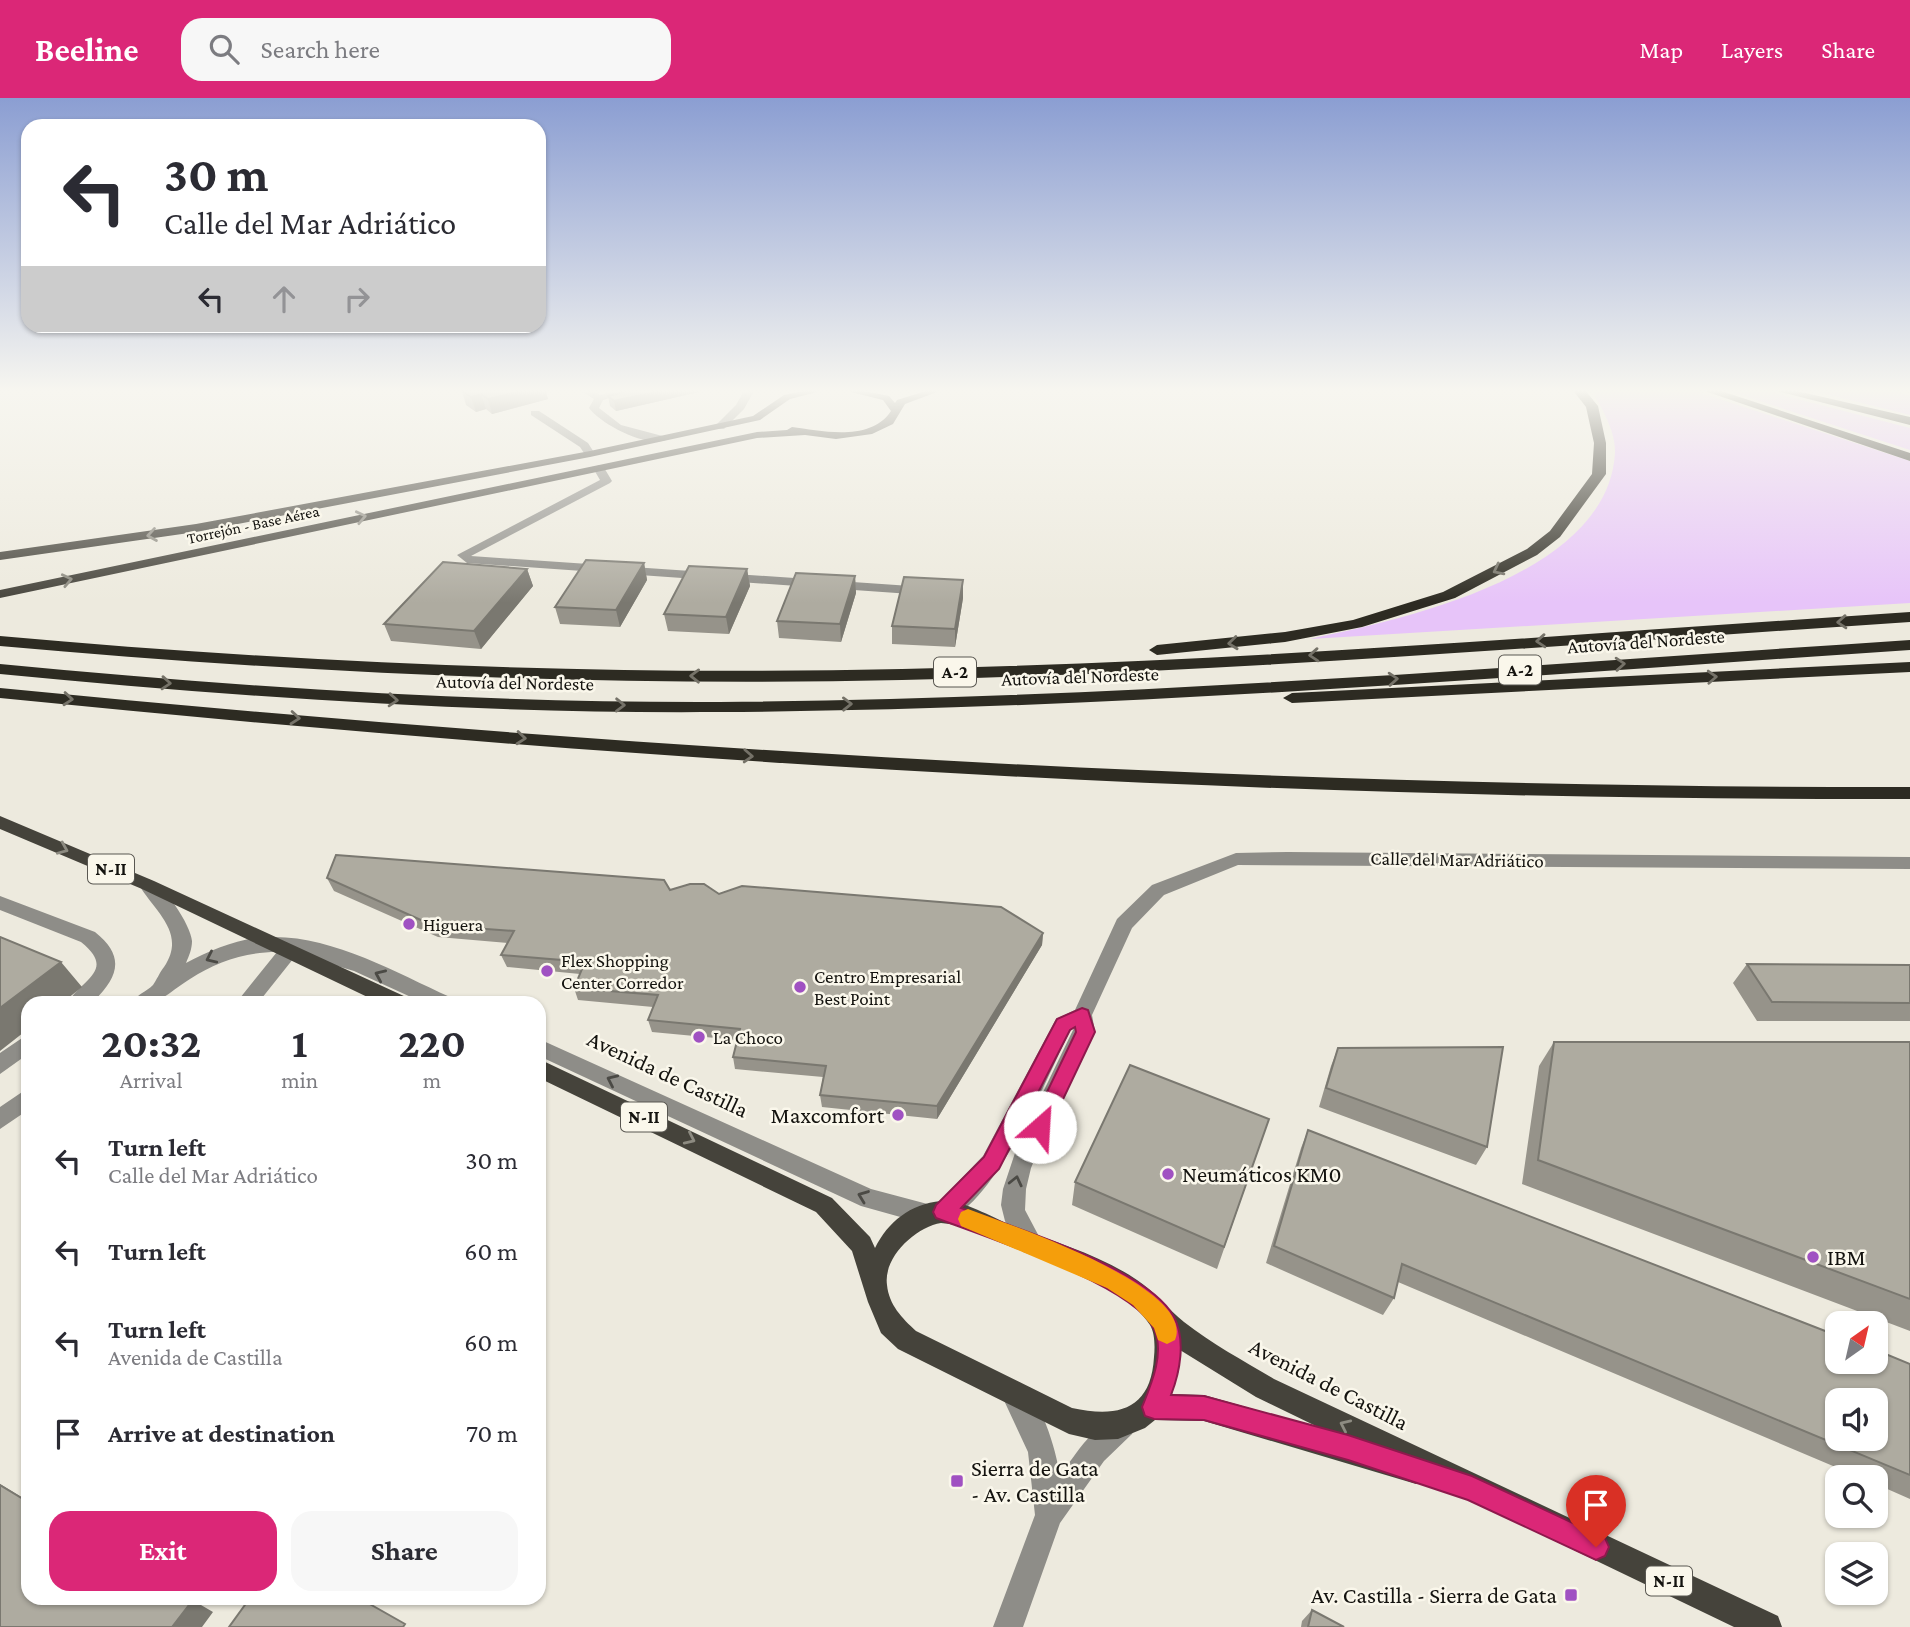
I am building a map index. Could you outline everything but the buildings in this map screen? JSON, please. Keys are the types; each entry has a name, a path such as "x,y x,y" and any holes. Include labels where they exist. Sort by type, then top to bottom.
{"highway":[{"path":"727,677 1182,649 1285,637 1356,624 1450,595 1531,552 1555,534 1594,483 1599,474 1599,460"},
{"name":"Autovía del Nordeste","path":"0,641 432,671 727,677 1026,671 1147,665 1910,618"},
{"name":"Autovía del Nordeste","path":"0,669 426,702 718,706 1129,696 1910,645"},
{"path":"1129,696 1323,698 1910,667"},
{"path":"0,693 707,753 1011,771 1394,788 1742,795 1910,793"}],"main road":[{"name":"Torrejón - Base Aérea","path":"0,556 196,528 556,460"},
{"name":"Torrejón - Base Aérea","path":"0,594 636,460"},
{"name":"N-II","path":"5,828 148,886 380,996"},
{"name":"N-II","path":"546,1071 824,1205 862,1245 890,1324 907,1340 1091,1429 1123,1424 1154,1407"},
{"name":"N-II","path":"936,1213 1031,1244 1114,1280 1141,1297 1164,1322"},
{"path":"874,1283 880,1263 900,1228 936,1213"},
{"path":"1154,1407 1165,1380 1169,1345 1164,1322"},
{"name":"Avenida de Castilla","path":"1164,1322 1202,1352 1265,1388 1472,1489 1767,1627"},
{"name":"Avenida de Castilla","path":"1154,1407 1204,1408 1348,1448 1472,1489"}],"street":[{"path":"599,468 606,481 463,555 467,559 934,591"},
{"name":"Calle del Mar Adriático","path":"936,1213 991,1163 1063,1025 1082,1015 1124,925 1158,890 1236,859 1910,863"},
{"path":"148,886 178,922 185,942 179,962 159,989"},
{"path":"0,903 88,937 101,945 107,963 104,976 85,996"},
{"name":"N-II","path":"279,948 306,946 332,953 427,996"},
{"path":"150,996 220,953 279,948 258,996"},
{"name":"Calle del Mar Adriático","path":"1031,1244 1017,1222 1012,1204 1017,1174 1086,1032 1082,1015"},
{"path":"0,1065 21,1048"},
{"name":"Avenida de Castilla","path":"546,1050 869,1199 936,1213"},
{"path":"0,1120 21,1103"},
{"path":"1013,1393 1034,1425 1041,1446 1047,1467 1049,1515"},
{"path":"1008,1627 1049,1515 1094,1451 1123,1424"}],"shaded area":[{"path":"1613,460 1910,461 1910,603 1310,639 1397,619 1446,604 1496,584 1540,560 1578,531 1604,495"}],"slow traffic":[{"path":"968,1219 1114,1280 1141,1297 1164,1322 1167,1332"}],"place":[{"name":"Higuera","path":"409,924"},
{"name":"Flex Shopping Center Corredor","path":"547,971"},
{"name":"Centro Empresarial Best Point","path":"800,987"},
{"name":"La Choco","path":"699,1037"},
{"name":"Maxcomfort","path":"898,1115"},
{"name":"Neumáticos KM0","path":"1168,1174"},
{"name":"IBM","path":"1813,1257"},
{"name":"Sierra de Gata - Av. Castilla","path":"957,1481"},
{"name":"Av. Castilla - Sierra de Gata","path":"1571,1595"}],"route":[{"path":"1040,1127 1086,1032 1082,1015 1063,1025 991,1163 944,1212 972,1220 1031,1244 1114,1280 1141,1297 1164,1322 1169,1345 1165,1380 1154,1407 1204,1408 1348,1448 1472,1489 1596,1547"}]}
